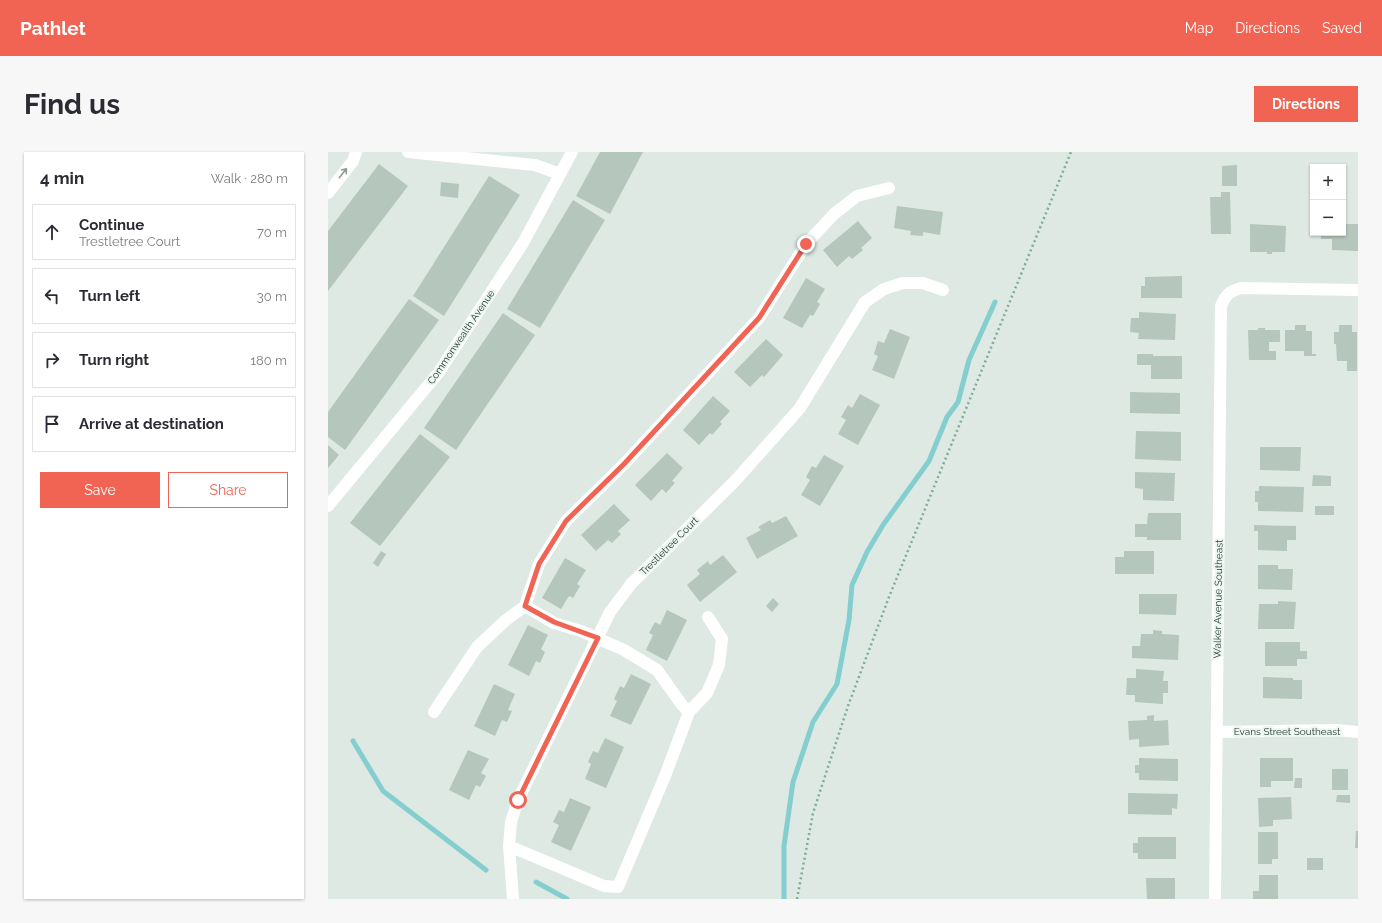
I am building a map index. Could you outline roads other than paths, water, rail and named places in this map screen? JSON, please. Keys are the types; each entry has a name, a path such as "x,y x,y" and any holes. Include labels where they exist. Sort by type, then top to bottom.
{"street":[{"path":"328,194 353,160 356,152"},
{"path":"408,152 535,165 560,174"},
{"name":"Commonwealth Avenue","path":"328,506 439,372 522,243 572,152"},
{"path":"434,712 477,647 506,620 525,606 539,564 566,521 624,464 759,318 806,244 834,214 857,196 889,188"},
{"name":"Trestletree Court","path":"513,899 509,846 511,822 518,800 610,612 631,584 735,480 800,408 866,302 884,289 903,283 923,283 943,290"},
{"name":"Walker Avenue Southeast","path":"1215,899 1221,306 1224,298 1232,290 1241,288 1358,290"},
{"path":"525,606 554,622 598,638 624,650 657,670 682,705 689,712"},
{"path":"509,846 604,886 618,887 665,776 689,712 707,693 719,665 722,639 708,617"},
{"name":"Evans Street Southeast","path":"1217,732 1336,730 1358,732"}],"waterway":[{"path":"784,899 784,846 793,782 813,722 837,684 849,620 852,585 867,552 883,525 929,461 947,417 958,402 969,360 995,302"},
{"path":"353,741 383,791 486,870"},
{"path":"536,882 567,899"}]}
